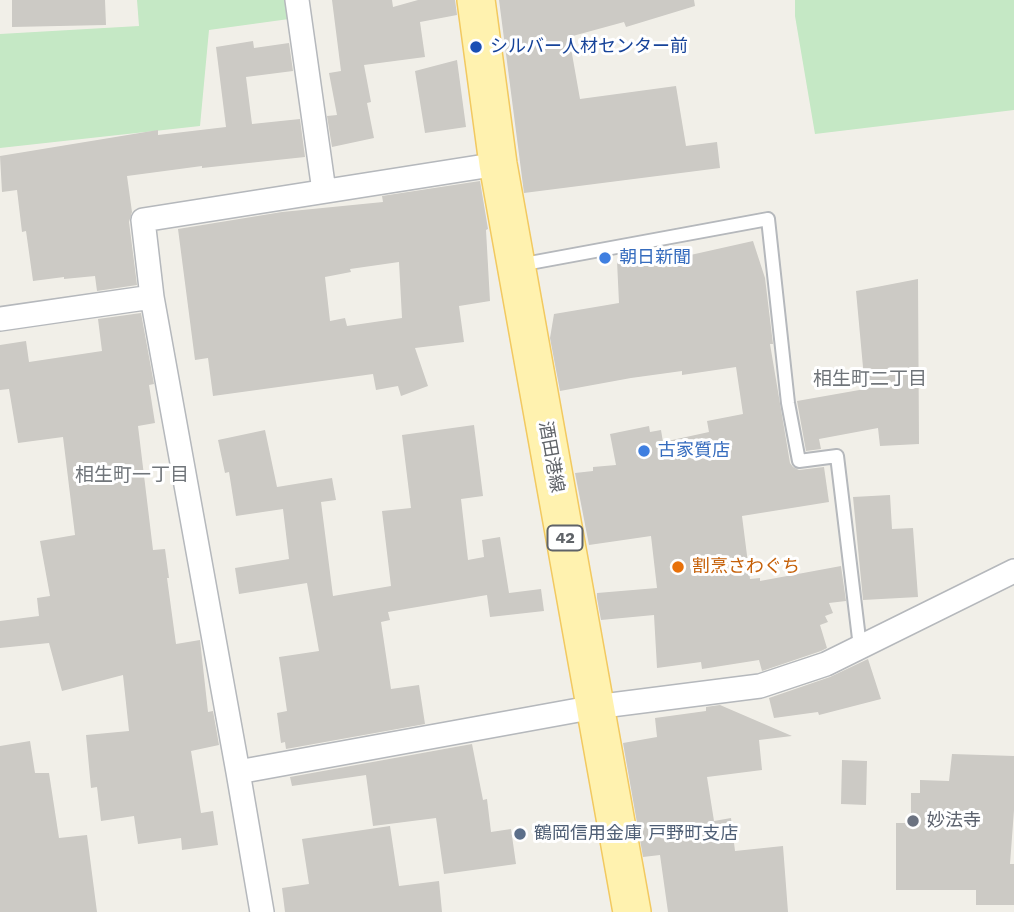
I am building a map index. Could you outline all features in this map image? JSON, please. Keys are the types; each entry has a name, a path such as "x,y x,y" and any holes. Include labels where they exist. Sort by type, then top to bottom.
{"main road":[{"name":"酒田港線","path":"476,0 498,164 632,912"}],"street":[{"path":"297,0 324,191"},
{"path":"261,912 239,772 152,296 144,220 498,164"},
{"path":"0,319 152,296"},
{"path":"239,772 595,707 760,686 825,664 1014,571"}],"lane":[{"path":"516,265 768,219 788,403 799,461 837,456 860,647"}],"green space":[{"path":"137,0 286,0 289,19 209,30 200,126 0,148 0,34 139,26"},
{"path":"795,0 1014,0 1014,110 815,134 795,16"}],"building":[{"path":"12,0 105,0 106,25 12,27"},
{"path":"332,0 392,0 393,7 418,0 455,0 457,15 420,22 425,57 364,65 371,102 367,103 374,138 332,147 327,116 337,115 329,73 341,71"},
{"path":"499,0 694,0 695,6 626,27 624,22 569,37 580,99 676,86 686,146 717,142 720,168 524,193"},
{"path":"253,41 254,48 289,43 293,71 246,77 252,124 300,119 305,157 127,176 132,212 129,222 137,285 97,291 95,276 33,281 26,231 22,232 17,190 2,192 0,156 158,130 158,135 226,127 216,47"},
{"path":"457,60 466,127 425,133 415,71"},
{"path":"480,181 488,229 490,301 459,306 464,342 415,348 428,386 401,396 398,386 376,390 373,374 213,396 208,358 195,360 178,229 282,212 383,202 382,196","holes":["399,262 402,318 347,326 345,318 330,321 325,277 351,272 350,269"]},
{"path":"753,241 765,278 773,344 770,344 790,463 799,470 824,467 829,502 742,516 750,579 760,578 760,581 841,566 846,601 829,603 833,613 825,616 828,622 820,625 827,648 821,651 762,671 759,660 702,669 701,662 657,668 654,615 601,620 597,598 597,593 657,588 651,536 589,545 575,473 593,471 593,467 616,465 610,434 649,426 650,432 661,430 663,442 709,432 707,421 743,414 736,367 682,375 682,371 560,391 550,338 554,314 619,303 617,261 676,254 677,258"},
{"path":"918,279 919,444 880,446 878,428 819,439 821,449 806,451 797,401 865,389 856,291"},
{"path":"141,313 154,384 149,385 155,423 138,426 153,550 165,549 176,644 200,640 208,712 213,711 219,745 191,751 201,813 213,811 218,845 182,850 181,838 138,844 134,816 101,821 97,787 91,788 86,735 129,731 123,675 62,691 49,643 0,648 0,621 39,616 37,598 50,596 40,541 75,535 63,437 18,443 9,389 0,390 0,345 26,341 29,362 102,351 98,319"},
{"path":"474,425 483,496 461,499 468,560 484,557 482,540 500,537 509,593 541,589 544,611 490,617 487,595 388,612 390,620 381,622 391,689 419,685 425,724 286,749 285,742 281,743 277,713 287,711 279,657 319,651 307,583 239,594 235,568 289,559 283,509 236,516 229,472 225,473 218,440 265,430 277,487 332,478 336,500 321,502 333,596 391,586 382,511 411,508 402,435"},
{"path":"890,495 892,529 913,528 918,597 863,600 853,497"},
{"path":"868,659 881,699 819,715 818,712 774,718 769,698 830,677"},
{"path":"720,705 792,736 759,740 762,770 707,777 714,821 731,818 735,851 783,846 788,912 668,912 660,855 643,857 623,743 657,737 655,718 706,711 706,707"},
{"path":"30,741 35,773 49,773 59,838 87,835 97,912 0,912 0,746"},
{"path":"472,744 483,800 487,799 491,832 511,829 516,864 444,874 436,818 373,826 366,775 292,786 290,777"},
{"name":"妙法寺","path":"952,754 1014,756 1010,864 1014,864 1014,905 976,905 976,890 896,890 896,823 911,823 911,793 920,793 920,780 949,781"},
{"path":"842,760 867,761 866,805 841,804"},
{"path":"390,826 399,886 439,881 442,912 285,912 282,888 309,884 302,839"}],"place":[{"name":"シルバー人材センター前","path":"476,47"},
{"name":"朝日新聞","path":"605,258"},
{"name":"古家質店","path":"644,451"},
{"name":"割烹さわぐち","path":"678,567"},
{"name":"妙法寺","path":"913,821"},
{"name":"鶴岡信用金庫 戸野町支店","path":"520,834"}],"district":[{"name":"相生町二丁目","path":"870,379"},
{"name":"相生町一丁目","path":"132,475"}]}
